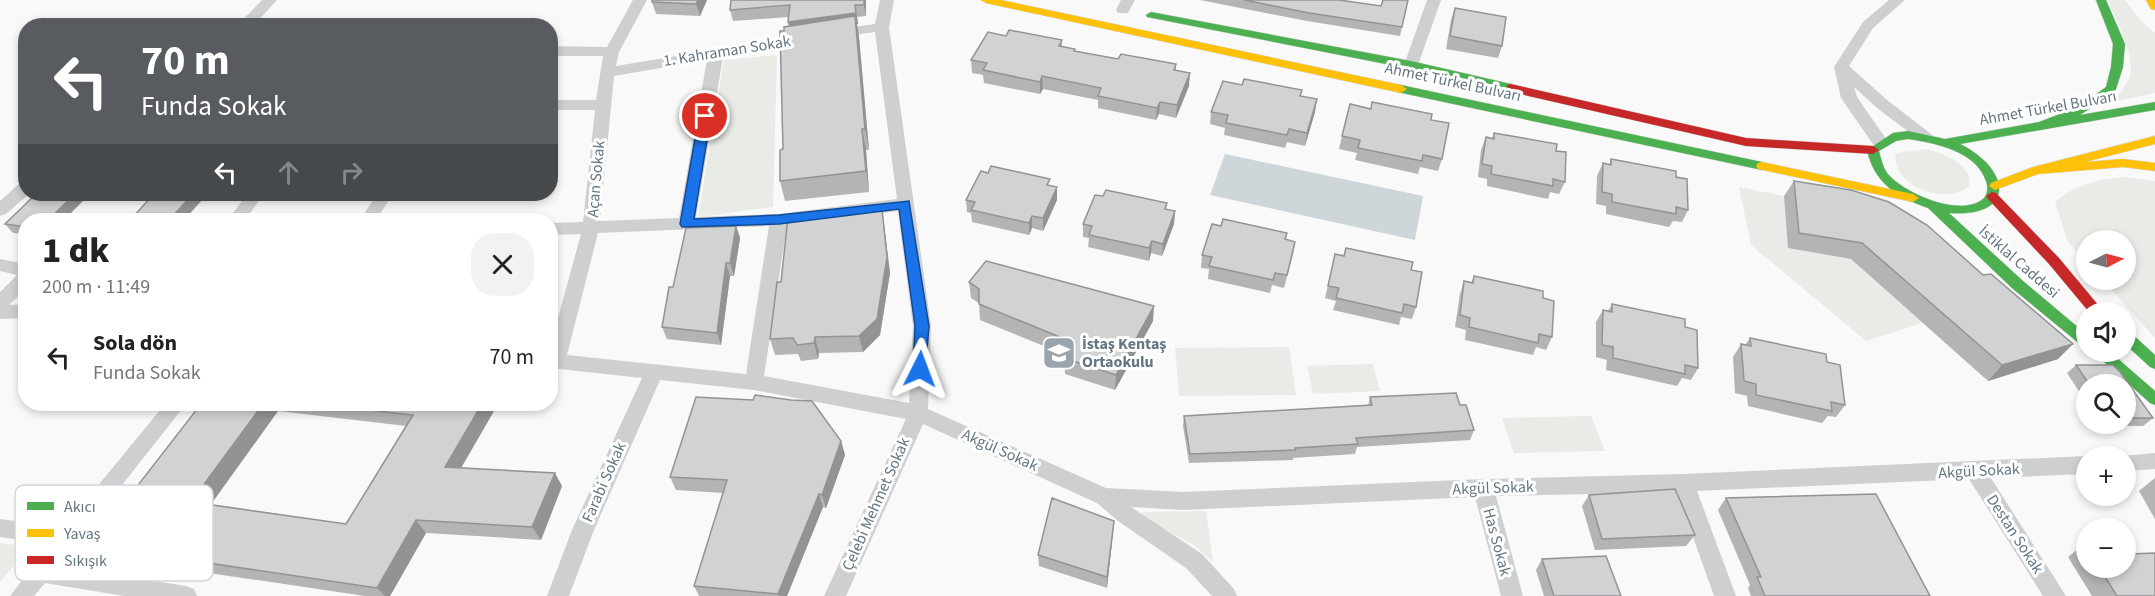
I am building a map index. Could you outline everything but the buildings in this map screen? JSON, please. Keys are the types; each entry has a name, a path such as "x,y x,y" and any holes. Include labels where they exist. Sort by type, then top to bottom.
{"main road":[{"name":"Ahmet Türkel Bulvarı","path":"986,0 1913,198"},
{"path":"2038,127 2082,110 2111,89 2117,67 2119,44 2101,0"},
{"path":"2151,0 2155,7"},
{"name":"Ahmet Türkel Bulvarı","path":"1121,6 1411,65 1746,142 1877,147 1893,137 1908,135 1927,136 1947,142 2155,106"},
{"path":"1877,147 1883,175 1896,187 1913,198 1932,205 1952,209 1970,209 1984,204 1994,191 2037,170 2155,140"},
{"name":"İstiklal Caddesi","path":"1947,142 1980,162 1990,174 1994,191 2089,302"},
{"path":"2037,170 2123,163 2155,167"},
{"name":"İstiklal Caddesi","path":"1932,205 2018,285 2076,332"},
{"path":"2136,346 2155,363"},
{"path":"2112,362 2155,399"}],"street":[{"path":"252,18 270,0"},
{"name":"Açan Sokak","path":"558,344 591,228 607,72 612,52 640,0"},
{"path":"887,0 882,27 922,326 918,413"},
{"path":"1411,65 1434,0"},
{"path":"1877,147 1849,98 1841,67 1868,25 1898,0"},
{"name":"1. Kahraman Sokak","path":"607,72 716,52 882,27"},
{"path":"558,51 612,52"},
{"path":"686,224 716,52"},
{"path":"1841,67 1882,104 1927,136"},
{"path":"558,105 602,105"},
{"path":"0,210 18,194"},
{"path":"241,213 251,201"},
{"path":"558,229 779,220 904,204"},
{"path":"754,382 779,220"},
{"path":"0,265 18,269"},
{"path":"0,303 18,285"},
{"path":"0,312 18,311"},
{"name":"Akgül Sokak","path":"558,361 754,382 918,413 1104,497 1183,501 1483,488 1684,483 2076,466"},
{"name":"Farabi Sokak","path":"558,596 583,530 655,370"},
{"path":"111,485 170,411"},
{"name":"Çelebi Mehmet Sokak","path":"835,596 918,413"},
{"path":"2136,462 2155,461"},
{"name":"Destan Sokak","path":"1975,471 2055,596"},
{"path":"1684,483 1725,596"},
{"name":"Has Sokak","path":"1483,488 1512,596"},
{"path":"1104,497 1194,561 1226,596"},
{"path":"0,528 15,530"},
{"path":"21,596 35,581"},
{"path":"92,581 186,596"}],"shaded area":[{"path":"2108,0 2125,0 2140,20 2155,33 2155,93 2112,102 2127,82 2131,73 2131,61"},
{"path":"777,55 773,207 698,217 724,60"},
{"path":"1927,149 1949,157 1962,166 1967,172 1969,186 1959,192 1934,193 1910,183 1901,175 1896,164 1896,153"},
{"path":"1225,154 1423,196 1415,240 1210,195"},
{"path":"2125,177 2155,181 2155,338 2136,317 2136,302 2123,302 2112,290 2136,290 2136,230 2076,230 2076,251 2068,242 2055,202 2071,191 2106,179"},
{"path":"1739,187 1784,196 1789,248 1851,259 1922,323 1866,341 1751,245"},
{"path":"1289,347 1296,395 1179,396 1175,348"},
{"path":"1373,364 1380,391 1313,394 1307,366"},
{"path":"1591,416 1605,451 1514,453 1502,418"},
{"path":"1206,511 1213,562 1194,545 1148,521 1141,512"},
{"path":"0,543 15,545 15,564 0,582"}],"traffic: fast":[{"path":"2038,127 2082,110 2111,89 2117,67 2119,44 2101,0"},
{"path":"1151,15 1411,65 1511,88"},
{"path":"1401,89 1762,166"},
{"path":"1947,142 2155,106"},
{"path":"1908,135 1944,142 1976,158 1991,177 1994,187 1990,199 1976,208 1948,209 1917,199 1892,184 1879,170 1873,150 1893,137 1908,135"},
{"path":"1932,205 2018,285 2076,333"},
{"path":"2136,346 2155,363"},
{"path":"2112,362 2155,399"}],"traffic: slow":[{"path":"986,0 1401,89"},
{"path":"2151,0 2155,7"},
{"path":"1995,186 2037,170 2155,140"},
{"path":"2037,170 2123,163 2155,167"},
{"path":"1762,166 1913,198"}],"traffic: jam":[{"path":"1511,88 1746,142 1873,150"},
{"path":"1992,196 2054,261 2089,302"}],"place":[{"name":"İstaş Kentaş Ortaokulu","path":"1059,353"}],"route":[{"path":"705,116 686,224 779,220 904,204 922,326 920,369"}]}
